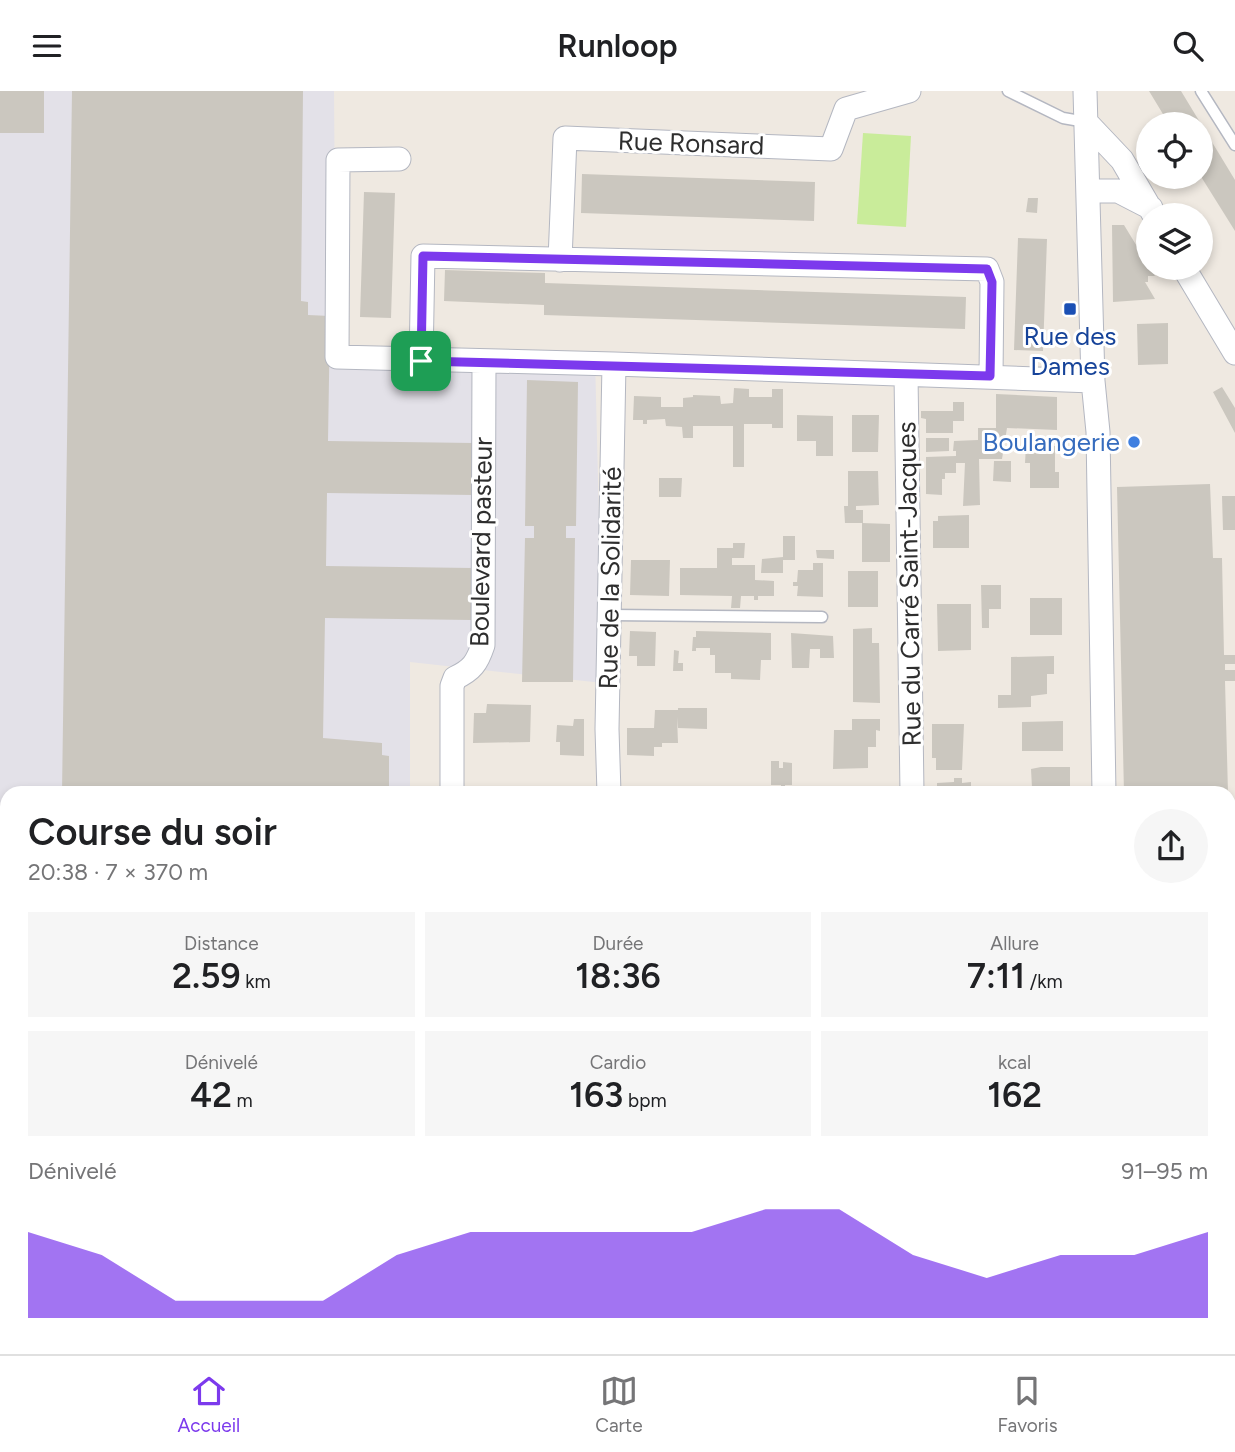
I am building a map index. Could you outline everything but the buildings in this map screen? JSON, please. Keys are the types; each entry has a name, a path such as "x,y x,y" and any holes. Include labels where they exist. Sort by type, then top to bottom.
{"street":[{"name":"Rue Ronsard","path":"560,260 565,138 831,149 846,109 909,91"},
{"path":"1085,91 1093,381 1097,432 1104,786"},
{"path":"1086,122 1122,160 1147,203"},
{"path":"399,159 338,160 337,357 1093,381"},
{"path":"1088,191 1118,191 1137,203"},
{"path":"421,361 423,256 987,269 992,282 990,376"},
{"path":"1192,280 1231,338"},
{"name":"Boulevard pasteur","path":"452,786 452,686 455,678 469,671 477,662 484,645 484,362"},
{"name":"Rue de la Solidarité","path":"609,786 607,729 614,364"},
{"name":"Rue du Carré Saint-Jacques","path":"906,375 912,786"}],"lane":[{"path":"1008,91 1063,117 1086,122"},
{"path":"1201,91 1235,145"},
{"path":"610,615 822,617"}],"shaded area":[{"path":"0,91 334,91 336,353 595,357 603,683 410,662 410,786 0,786"}],"green space":[{"path":"863,133 911,136 906,227 857,224"}],"place":[{"name":"Rue des Dames","path":"1070,309"},
{"name":"Boulangerie","path":"1134,442"}],"route":[{"path":"423,256 987,269 992,282 990,376 421,361 423,256"}]}
